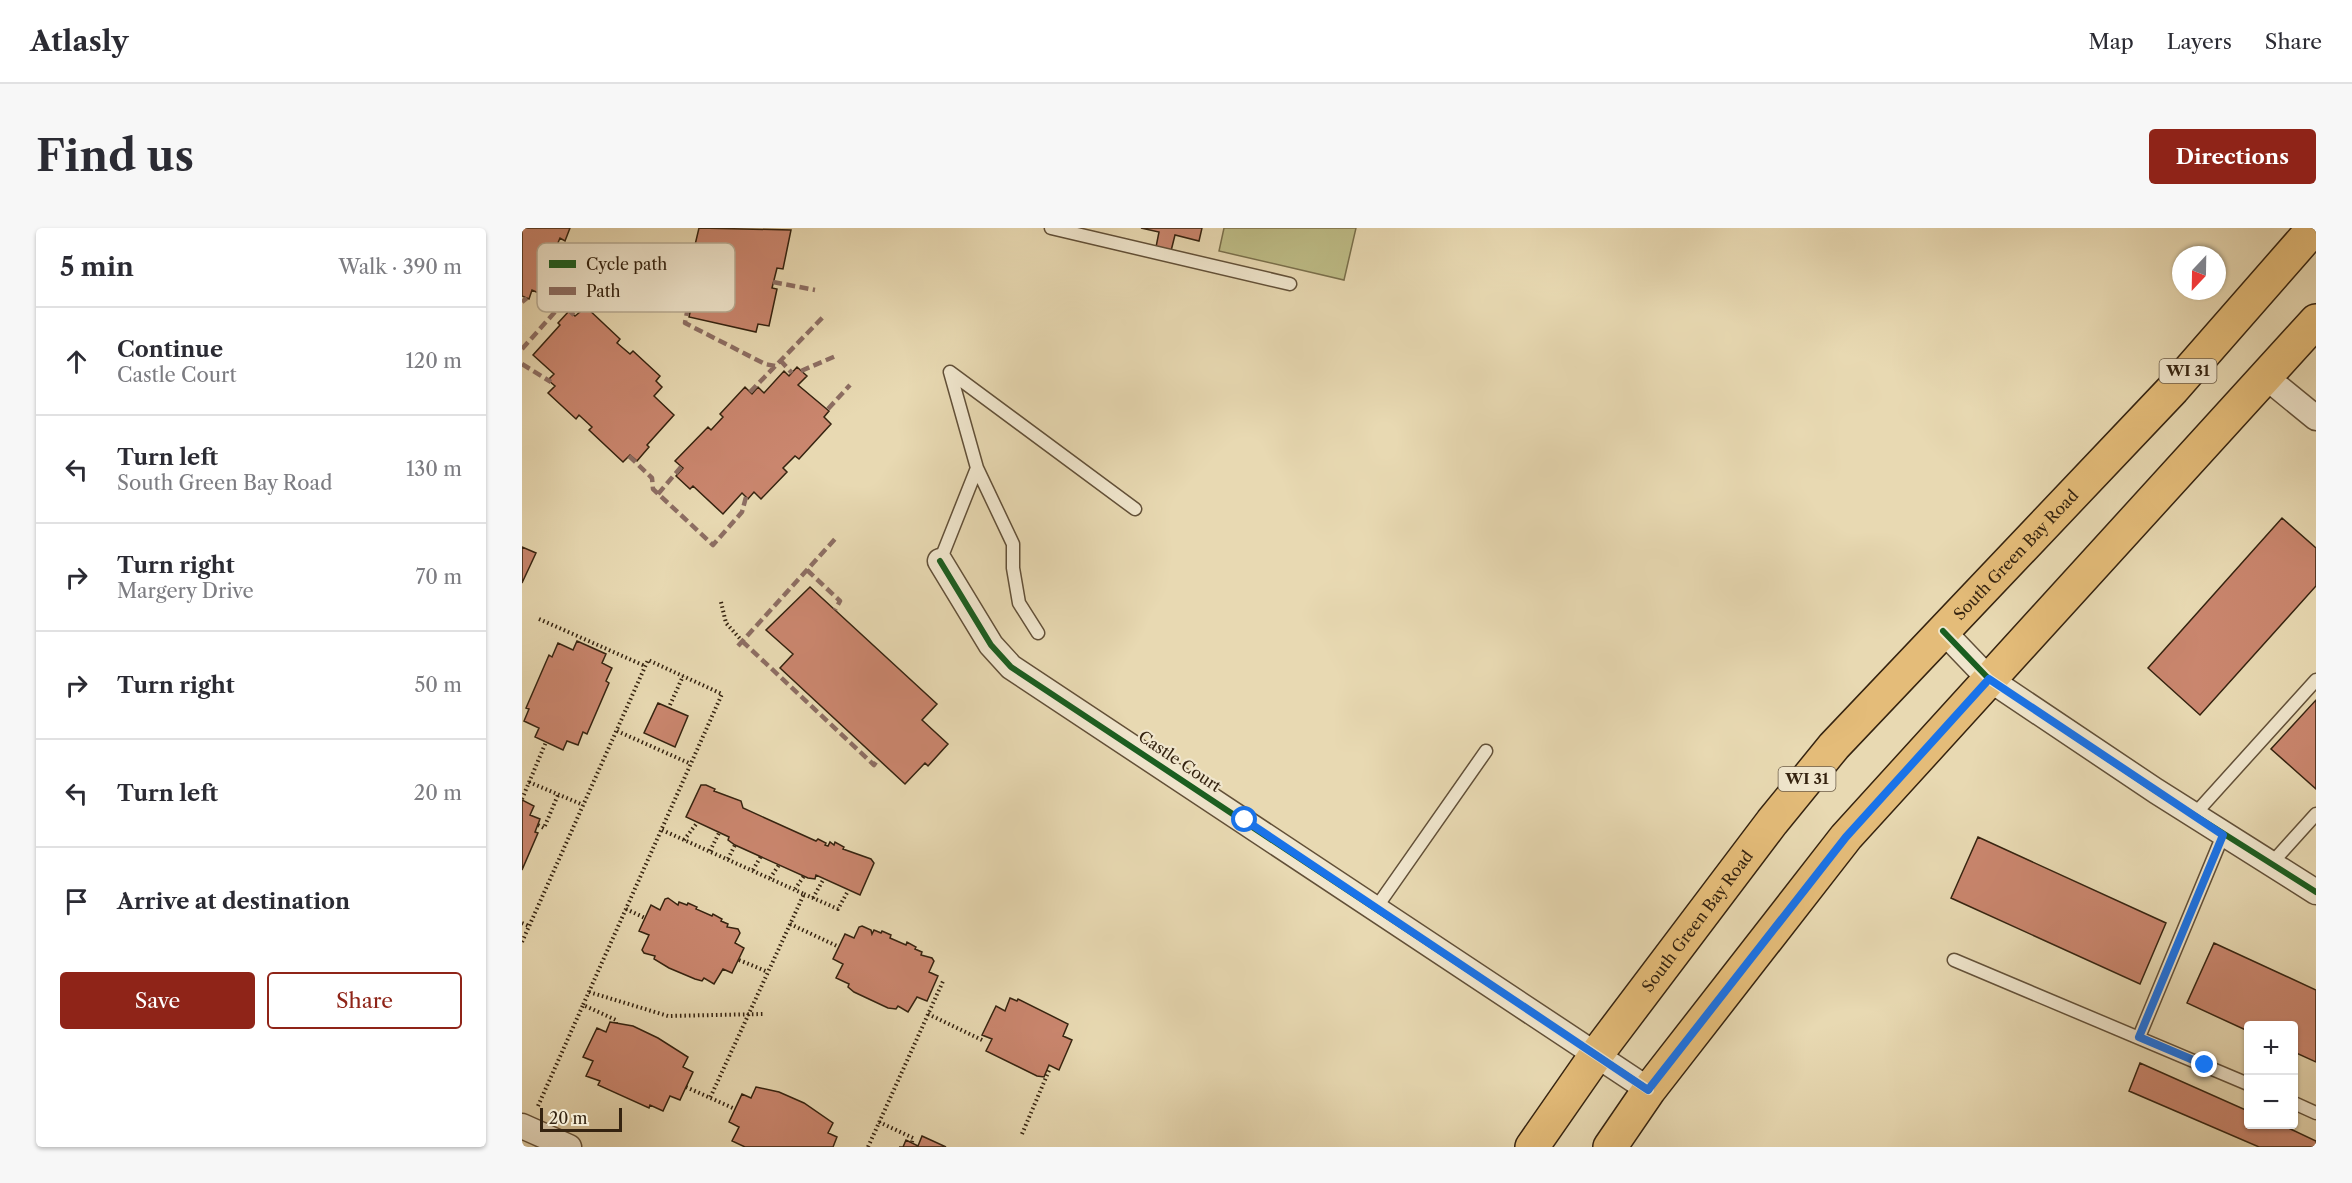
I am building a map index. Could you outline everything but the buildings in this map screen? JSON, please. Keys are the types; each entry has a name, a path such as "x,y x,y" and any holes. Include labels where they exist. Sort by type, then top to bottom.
{"main road":[{"name":"South Green Bay Road","path":"1532,1147 1596,1055 1820,762 2173,389 2314,228"},
{"path":"1610,1147 1648,1090 1846,837 2267,378 2316,321"}],"street":[{"path":"2267,378 2316,418"},
{"name":"Castle Court","path":"940,561 991,645 1011,667 1648,1090"},
{"path":"1943,631 1989,679 2223,835 2316,891"},
{"path":"525,1127 569,1147"}],"lane":[{"path":"1051,228 1290,284"},
{"path":"1038,633 1019,603 1011,537 977,468 950,372 1135,510"},
{"path":"940,561 977,468"},
{"path":"2193,815 2316,680"},
{"path":"1376,908 1486,751"},
{"path":"2270,865 2316,814"},
{"path":"2139,1037 2223,835"},
{"path":"1954,960 2244,1082"},
{"path":"2298,1105 2316,1113"}],"path":[{"path":"721,602 726,623 742,641"},
{"path":"539,619 592,645 645,666"},
{"path":"522,942 648,660 722,694 589,992 525,1127"},
{"path":"670,705 683,676"},
{"path":"616,731 691,764"},
{"path":"522,799 546,742"},
{"path":"529,782 583,805"},
{"path":"538,825 544,828 558,795"},
{"path":"684,840 697,823"},
{"path":"662,830 838,909 848,891"},
{"path":"710,851 719,833"},
{"path":"728,859 735,845"},
{"path":"753,870 761,856"},
{"path":"770,878 779,865"},
{"path":"795,889 804,876"},
{"path":"813,898 823,880"},
{"path":"710,1098 804,894"},
{"path":"626,909 645,918"},
{"path":"522,923 529,926"},
{"path":"790,924 839,946"},
{"path":"739,960 768,972"},
{"path":"868,1147 944,979"},
{"path":"589,992 668,1016 763,1014"},
{"path":"583,1005 616,1020 616,1023"},
{"path":"928,1014 984,1041"},
{"path":"1022,1134 1050,1068"},
{"path":"686,1087 735,1109"},
{"path":"879,1122 913,1138 912,1142"}],"shaded area":[{"path":"1224,228 1356,228 1344,280 1219,251"}],"marked path":[{"path":"773,282 815,290"},
{"path":"522,302 527,298"},
{"path":"522,349 555,312"},
{"path":"571,312 575,316"},
{"path":"687,312 685,323 765,364 775,366"},
{"path":"750,392 824,316"},
{"path":"801,371 838,355"},
{"path":"780,360 792,373"},
{"path":"522,364 551,382"},
{"path":"828,409 850,385"},
{"path":"629,456 652,478 653,489 713,545 742,512 746,497"},
{"path":"658,494 681,467"},
{"path":"738,646 836,538"},
{"path":"807,570 840,601 835,610"},
{"path":"742,641 874,765 878,759"}],"cycle path":[{"path":"940,561 991,645 1011,667 1649,1090"},
{"path":"1943,631 1989,679 2156,791 2316,892"}],"route":[{"path":"1245,820 1648,1090 1846,837 1989,679 2223,835 2139,1037 2205,1065"}]}
